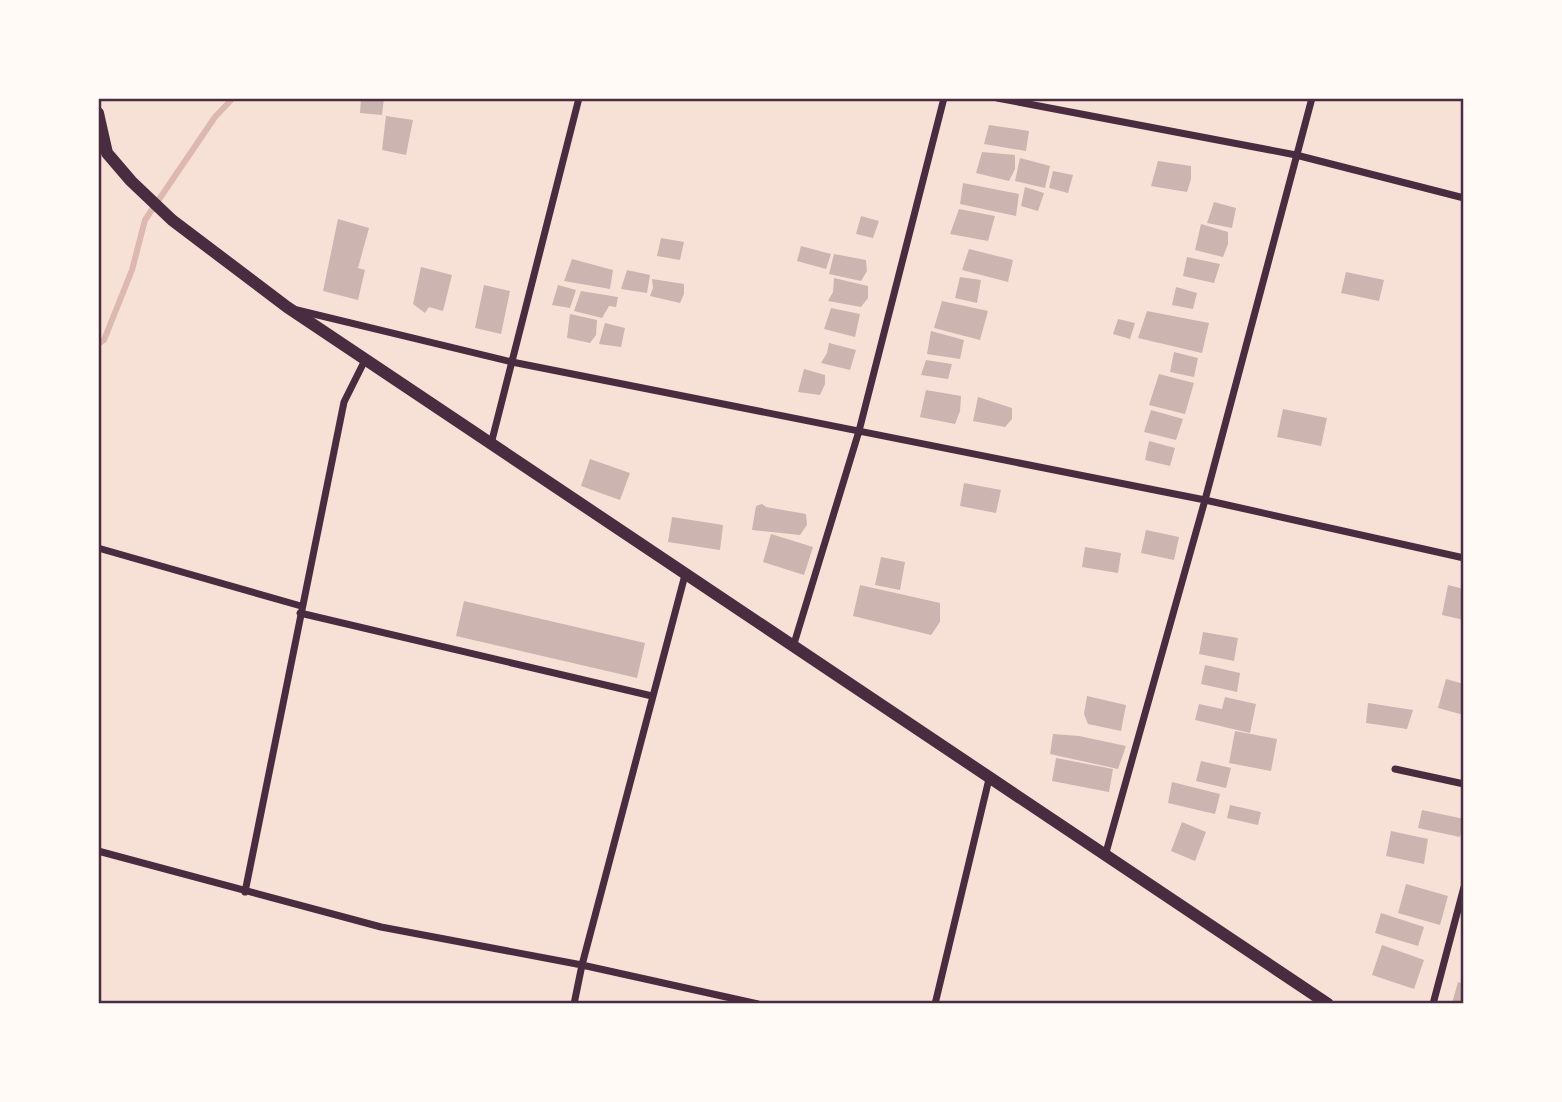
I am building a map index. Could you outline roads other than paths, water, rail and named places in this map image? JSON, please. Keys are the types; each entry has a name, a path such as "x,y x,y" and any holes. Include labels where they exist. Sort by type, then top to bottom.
{"street":[{"path":"491,444 579,98"},
{"path":"793,647 859,431 944,98"},
{"path":"997,98 1296,155 1464,198"},
{"path":"1105,856 1205,500 1312,98"},
{"path":"98,113 102,155 172,220 287,307 1105,856 1311,999 1328,1004"},
{"path":"287,307 512,362 1205,500 1464,558"},
{"path":"245,892 344,402 365,360"},
{"path":"98,548 301,609 652,696"},
{"path":"574,1004 685,575"},
{"path":"1395,769 1464,784"},
{"path":"935,1004 989,779"},
{"path":"98,851 381,927 582,965 758,1004"},
{"path":"1433,1004 1464,887"}],"waterway":[{"path":"98,344 104,340 132,270 145,220 215,117 233,98"}]}
